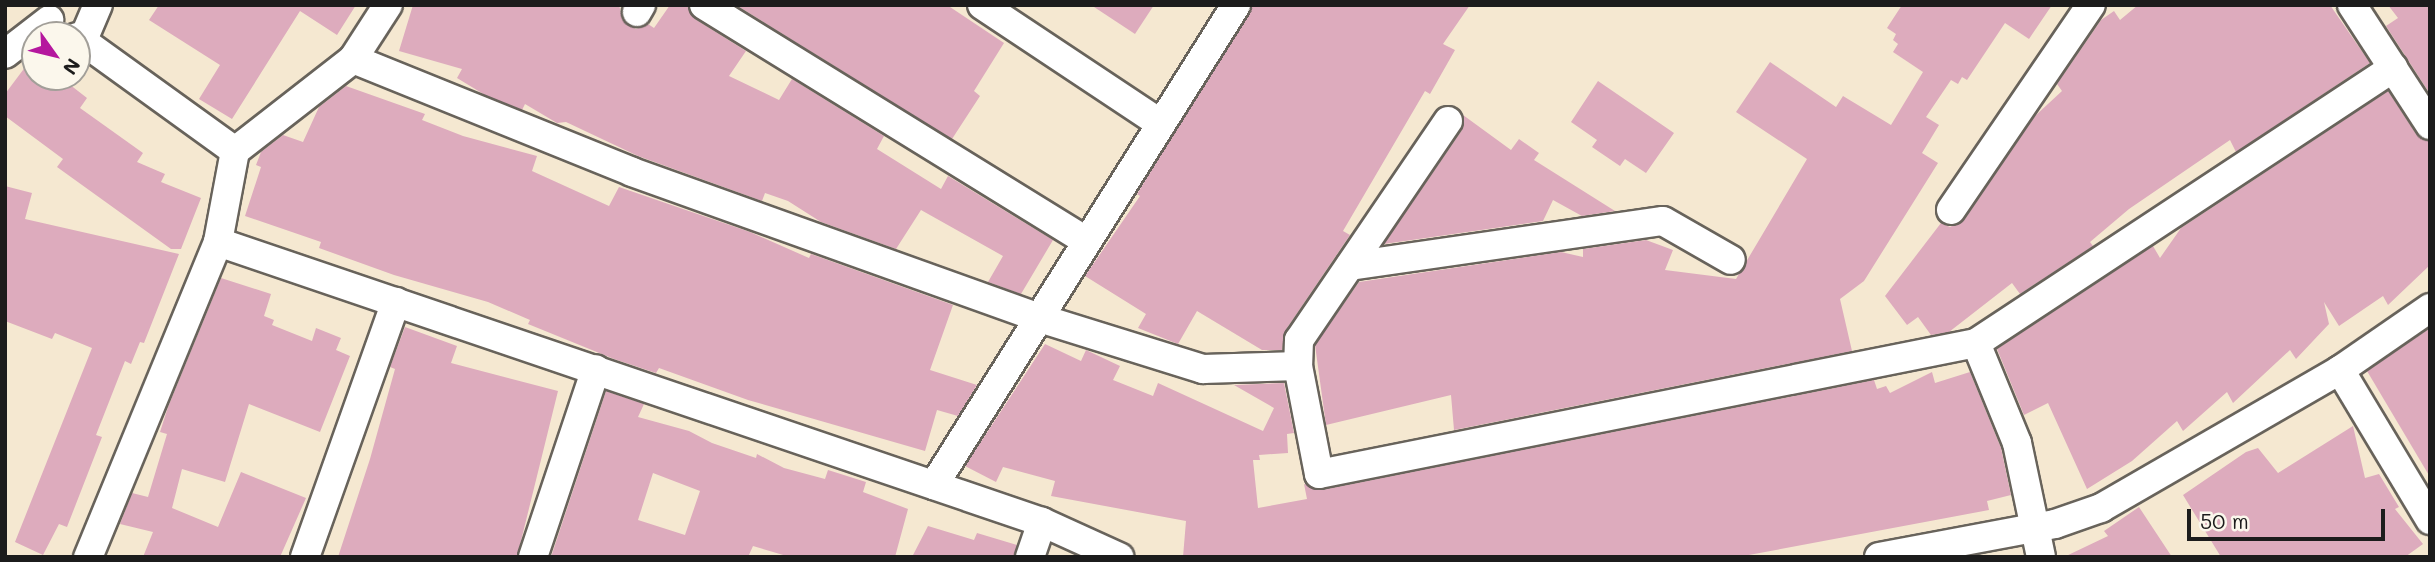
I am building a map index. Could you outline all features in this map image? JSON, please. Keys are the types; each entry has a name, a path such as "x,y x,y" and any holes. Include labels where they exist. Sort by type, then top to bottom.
{"street":[{"path":"88,21 98,5"},
{"path":"88,557 218,242 235,151 353,59 387,5"},
{"path":"704,5 1087,242"},
{"path":"982,5 1161,124"},
{"path":"934,485 1236,5"},
{"path":"1951,210 2091,5"},
{"path":"2352,5 2430,125"},
{"path":"5,54 39,12"},
{"path":"91,46 235,151"},
{"path":"353,59 632,172 1039,318 1203,369 1298,366"},
{"path":"1448,121 1299,340 1298,366 1320,474 1976,343 2393,68"},
{"path":"1350,266 1663,221 1731,260"},
{"path":"218,242 1042,522 1119,557"},
{"path":"305,557 397,302"},
{"path":"1879,557 2035,527 2101,508 2340,370 2430,308"},
{"path":"1976,343 2017,443 2041,557"},
{"path":"533,557 596,369"},
{"path":"2340,370 2430,520"},
{"path":"1030,557 1042,522"}],"building":[{"path":"159,5 356,5 337,35 300,11 232,119 199,99 220,65 149,20"},
{"path":"413,5 619,5 623,21 636,29 648,24 654,28 670,5 687,5 695,19 746,51 729,76 779,100 792,79 884,136 877,149 941,189 948,176 1053,240 1021,294 988,282 1003,256 921,210 896,249 821,222 788,201 765,193 762,201 638,156 566,122 557,123 525,104 522,110 485,95 457,78 462,69 399,51"},
{"path":"736,5 947,5 1004,43 974,91 980,96 952,139"},
{"path":"1091,5 1154,5 1135,34"},
{"path":"1253,5 1470,5 1443,44 1455,50 1430,94 1425,91 1343,231 1350,235 1285,331 1282,350 1262,350 1197,311 1178,344 1138,328 1146,314 1085,276 1140,196 1137,194"},
{"path":"1902,5 2052,5 2029,39 2005,23 1967,80 1962,77 1958,84 1951,80 1926,117 1939,125 1922,153 1938,163 1864,281 1840,299 1852,351 1454,430 1451,395 1326,425 1315,345 1359,282 1561,252 1583,257 1583,249 1646,240 1673,250 1665,270 1736,279 1807,159 1736,112 1770,62 1836,107 1843,96 1891,125 1923,72 1893,52 1898,44 1893,40 1896,34 1887,28"},
{"path":"2138,5 2330,5 2370,63 2236,152 2230,140 2129,209 2090,242 2093,246 2020,294 2012,283 1949,332 1931,335 1918,317 1907,325 1885,296 1941,223 1950,227 1965,219 2035,116 2062,91 2057,84 2101,20 2114,11 2120,20"},
{"path":"2388,5 2430,5 2430,94 2386,26 2398,18"},
{"path":"21,73 21,91 78,91 87,98 80,108 143,153 137,162 165,174 161,182 201,198 181,249 171,249 57,167 63,159 5,116 5,94"},
{"path":"1598,81 1674,133 1646,173 1625,159 1620,166 1592,147 1597,140 1571,122"},
{"path":"346,86 425,114 422,120 463,136 537,156 532,171 609,206 619,187 750,232 809,258 811,254 953,305 930,370 977,385 958,416 937,410 925,451 748,400 659,368 656,373 614,359 528,324 530,320 488,302 394,275 319,248 321,242 245,216 261,167 256,165 261,152 283,135 303,142 319,107"},
{"path":"2388,91 2416,134 2430,141 2430,265 2388,305 2383,296 2339,326 2324,302 2329,324 2296,359 2290,350 2233,403 2227,392 2183,431 2177,421 2132,461 2087,489 2048,403 2024,415 1997,349 2153,246 2160,258 2181,228"},
{"path":"1463,115 1511,150 1519,139 1539,153 1534,160 1615,211 1582,216 1553,200 1543,221 1384,244 1462,130"},
{"path":"5,186 32,193 25,219 179,254 144,343 140,342 131,364 125,361 96,435 102,437 67,527 59,524 43,555 15,542 92,348 55,333 52,339 5,321"},
{"path":"221,278 271,294 264,316 274,320 272,325 312,341 316,328 341,338 336,350 350,356 320,432 249,404 225,482 182,469 172,508 218,527 241,472 306,498 280,557 143,557 153,532 120,524 132,493 148,497 167,434 160,432 168,407"},
{"path":"405,327 457,346 451,363 558,391 517,557 338,557 370,459 395,369 390,367"},
{"path":"2430,328 2430,477 2367,371"},
{"path":"1045,344 1081,361 1086,350 1120,366 1113,380 1153,396 1158,383 1263,431 1274,408 1234,385 1284,383 1294,433 1287,434 1288,453 1259,455 1260,460 1253,460 1258,508 1307,499 1304,484 1322,490 1874,380 1877,389 1886,386 1890,393 1932,372 1935,383 1970,372 2001,448 2011,495 1987,501 1989,510 1738,557 1183,557 1186,521 1051,496 1055,481 1003,467 996,482 965,466"},
{"path":"606,391 644,404 638,417 689,431 712,443 756,458 757,454 784,468 825,479 828,470 866,482 863,492 908,509 895,557 790,557 753,546 748,557 551,557","holes":["653,473 700,491 685,535 638,520"]},
{"path":"2353,426 2365,478 2379,474 2399,507 2395,509 2423,544 2405,557 2221,557 2183,495 2246,452 2258,448 2278,473"},
{"path":"2139,507 2172,557 2064,557 2108,536 2104,531"},
{"path":"928,526 974,540 977,533 1017,545 1014,557 912,557"}]}
